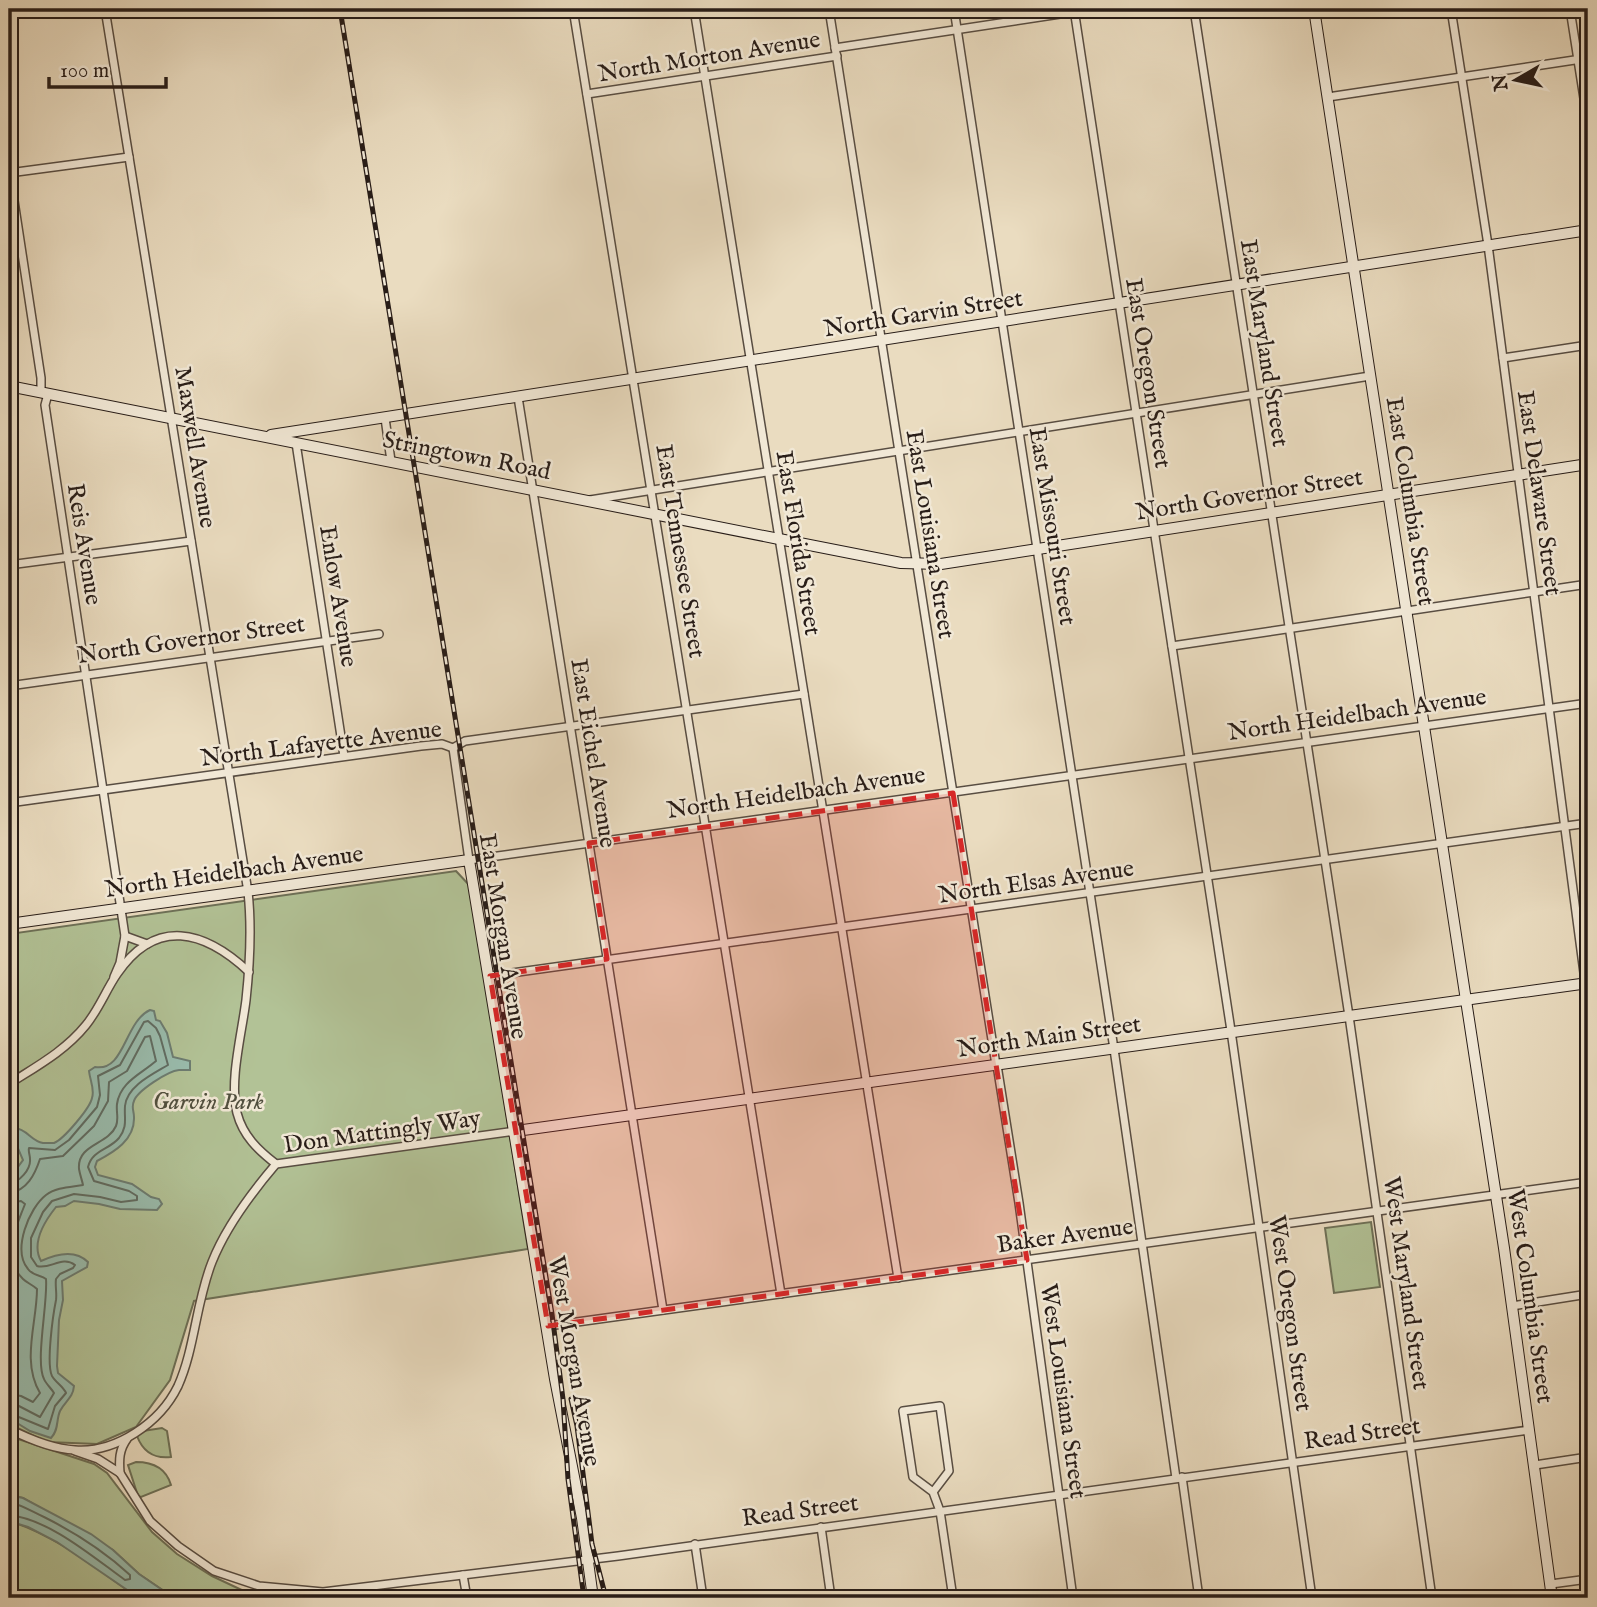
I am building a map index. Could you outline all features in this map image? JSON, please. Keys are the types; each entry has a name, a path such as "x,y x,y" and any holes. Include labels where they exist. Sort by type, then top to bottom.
{"main road":[{"name":"East Columbia Street","path":"1314,9 1466,1000"},
{"name":"North Garvin Street","path":"264,436 1588,230"},
{"name":"Stringtown Road","path":"9,386 916,564"},
{"name":"North Governor Street","path":"916,564 941,564 1588,464"},
{"name":"North Heidelbach Avenue","path":"9,923 469,860"},
{"name":"East Morgan Avenue","path":"469,860 516,1131"},
{"name":"North Main Street","path":"516,1131 1587,983"},
{"name":"West Columbia Street","path":"1466,1000 1535,1465 1552,1598"},
{"name":"West Morgan Avenue","path":"516,1131 593,1598"}],"street":[{"name":"Maxwell Avenue","path":"105,9 248,892 251,936 249,972 235,1102 245,1133 261,1153 276,1164"},
{"name":"East Tennessee Street","path":"573,9 781,1294"},
{"name":"East Florida Street","path":"694,9 898,1278"},
{"name":"East Louisiana Street","path":"829,9 997,1065"},
{"name":"East Missouri Street","path":"954,9 1142,1244 1199,1598"},
{"name":"North Morton Avenue","path":"587,94 705,76 1074,10 1093,9"},
{"name":"East Maryland Street","path":"1194,9 1349,1016"},
{"name":"East Delaware Street","path":"1451,9 1488,246 1588,1003"},
{"path":"1570,9 1588,124"},
{"name":"East Oregon Street","path":"1074,10 1231,1033"},
{"path":"1328,97 1588,58"},
{"path":"35,391 41,390 41,379 9,171 129,157"},
{"path":"1503,358 1588,345"},
{"path":"588,500 1370,376"},
{"name":"Reis Avenue","path":"48,394 45,405 125,936"},
{"name":"East Eichel Avenue","path":"518,397 663,1310"},
{"path":"385,418 391,461"},
{"name":"Enlow Avenue","path":"296,443 344,756"},
{"path":"9,565 191,541"},
{"path":"1172,646 1588,584"},
{"name":"North Governor Street","path":"9,686 379,634"},
{"name":"North Lafayette Avenue","path":"9,803 432,745 442,744 453,748 465,741 804,694"},
{"name":"North Heidelbach Avenue","path":"469,860 1588,703"},
{"name":"East Morgan Avenue","path":"453,748 469,860"},
{"name":"North Elsas Avenue","path":"490,976 1588,823"},
{"path":"114,977 131,957 147,944 169,935 181,934 198,939 249,972"},
{"path":"9,1083 54,1056 78,1035 93,1017 120,963 125,936 147,944"},
{"name":"West Maryland Street","path":"1349,1016 1432,1598"},
{"name":"West Oregon Street","path":"1231,1033 1312,1598"},
{"name":"West Louisiana Street","path":"997,1065 1027,1260 1073,1598"},
{"name":"Don Mattingly Way","path":"9,1429 48,1445 75,1451 103,1447 127,1439 149,1422 176,1388 187,1358 200,1298 213,1261 230,1228 276,1164 516,1131"},
{"name":"Baker Avenue","path":"548,1326 1588,1182"},
{"path":"1512,1306 1588,1294"},
{"path":"933,1492 949,1471 940,1406 903,1411 913,1477 933,1492 940,1511 953,1598"},
{"name":"Read Street","path":"75,1451 98,1460 120,1474 144,1514 197,1561 244,1583 323,1592 588,1559 1529,1430"},
{"path":"120,1474 119,1458 127,1439"},
{"path":"1535,1465 1588,1457"},
{"path":"821,1527 831,1598"},
{"path":"695,1544 703,1598"},
{"path":"463,1575 467,1598"},
{"path":"1550,1584 1588,1579"}],"highlighted area":[{"path":"953,793 1027,1260 548,1326 490,976 607,959 589,843"}],"green space":[{"name":"Garvin Park","path":"456,871 470,886 528,1249 194,1301 170,1380 136,1427 97,1444 47,1442 9,1424 9,934"},
{"path":"1371,1222 1380,1287 1334,1293 1325,1228"},
{"path":"162,1428 167,1431 171,1457 159,1457 150,1453 142,1446 137,1436 143,1431"},
{"path":"9,1436 94,1464 107,1473 152,1532 177,1554 212,1576 248,1593 277,1595 278,1598 184,1598 175,1592 164,1591 139,1574 113,1550 23,1498 9,1495"},
{"path":"136,1462 158,1467 166,1474 171,1485 138,1496 128,1465"},
{"path":"9,1521 61,1545 139,1598 9,1598"}],"water":[{"path":"150,1010 154,1011 156,1020 160,1021 167,1033 173,1057 190,1061 190,1070 168,1074 136,1097 133,1103 133,1125 127,1139 97,1161 95,1167 98,1175 132,1184 151,1197 159,1199 162,1204 157,1210 120,1209 74,1201 56,1207 43,1226 38,1240 41,1261 53,1256 71,1254 88,1262 87,1267 62,1281 63,1300 59,1320 57,1366 58,1373 74,1386 60,1411 51,1438 30,1431 9,1418 9,1179 23,1160 11,1132 15,1128 19,1129 43,1143 54,1143 64,1136 82,1116 92,1098 89,1071 113,1062 141,1016"},
{"path":"9,1495 23,1498 91,1534 139,1574 164,1591 175,1592 184,1598 139,1598 57,1542 28,1527 9,1521"}],"railway":[{"path":"340,9 552,1314 563,1399 568,1479 584,1598"},
{"path":"571,1399 592,1544 606,1598"}]}
